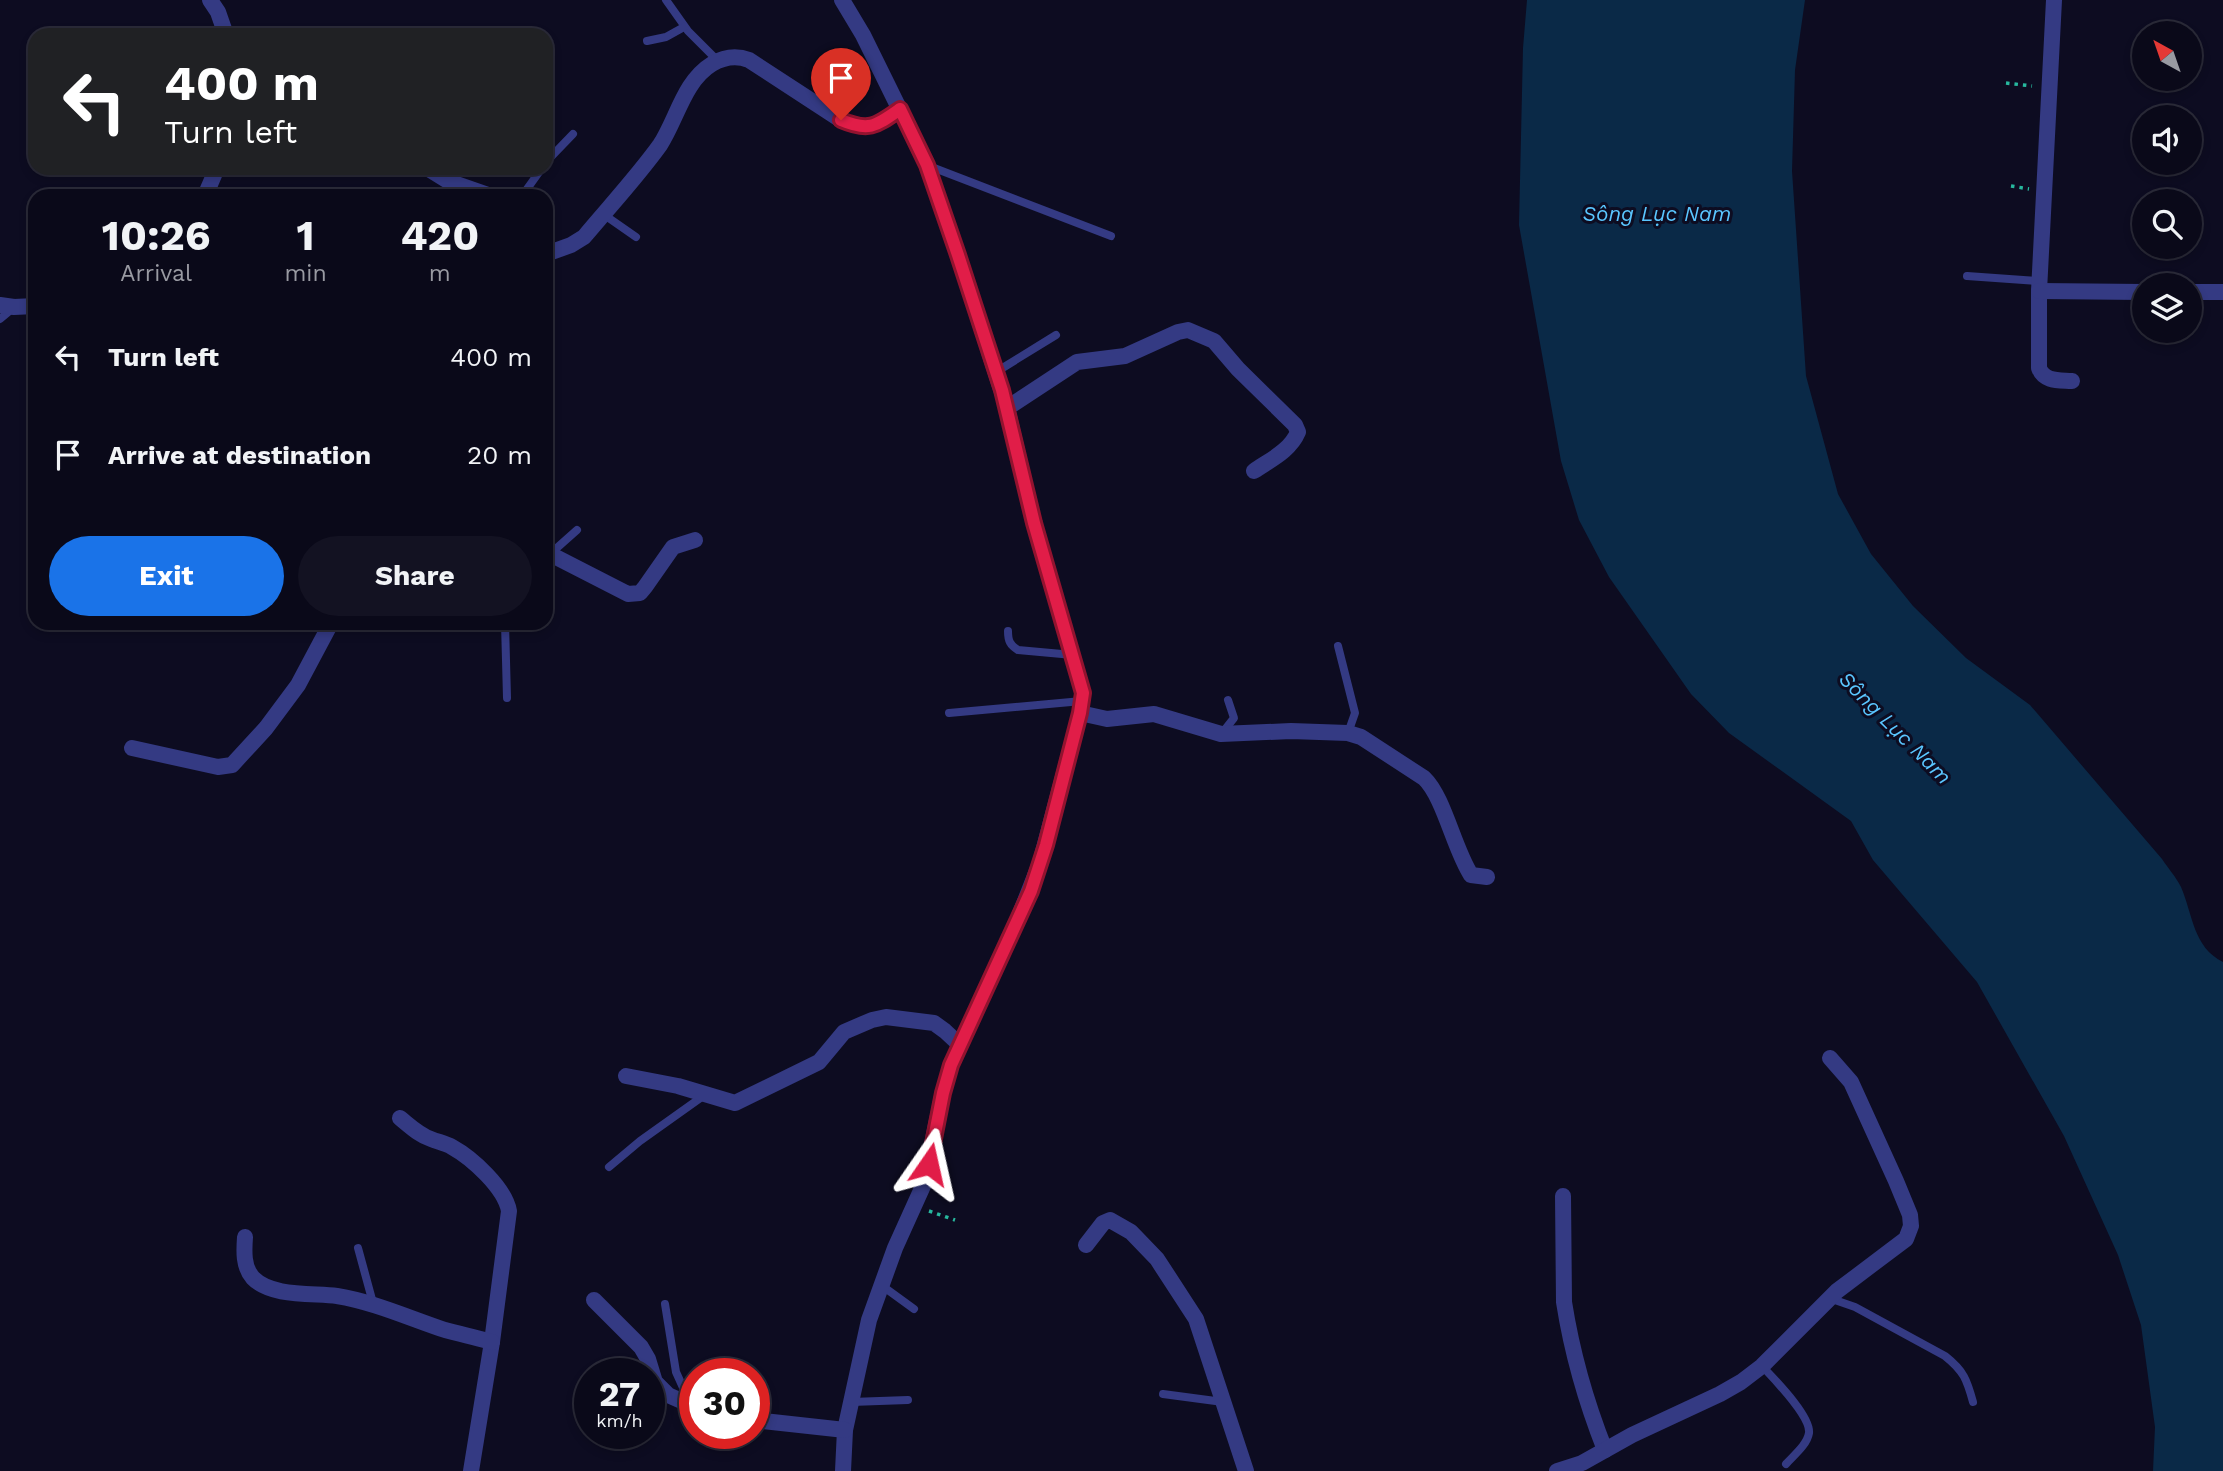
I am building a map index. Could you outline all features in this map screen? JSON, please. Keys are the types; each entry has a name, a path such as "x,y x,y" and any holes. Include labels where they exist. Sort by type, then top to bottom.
{"street":[{"path":"210,0 224,28"},
{"path":"842,0 863,35 927,165 1007,408 1034,523 1081,680 1082,707 1046,845 1031,891 960,1045 943,1093 923,1186 869,1320 845,1430 843,1471"},
{"path":"2054,0 2039,286 2040,373 2046,378 2072,381"},
{"path":"553,249 579,241 603,214 658,147 691,86 701,73 718,61 739,57 748,60 841,120 854,125 871,127 900,109"},
{"path":"438,175 471,189"},
{"path":"2039,286 2132,291"},
{"path":"2202,292 2223,292"},
{"path":"7,306 28,306"},
{"path":"1007,408 1077,362 1125,356 1178,332 1196,332 1214,341 1238,369 1295,425 1298,432 1285,451 1254,471"},
{"path":"553,556 628,594 634,594 640,593 645,587 673,547 695,540"},
{"path":"132,748 218,767 232,765 266,728 298,685 327,630"},
{"path":"1082,707 1107,719 1154,714 1221,734 1291,731 1348,733 1361,737 1433,786 1467,869 1471,875 1487,877"},
{"path":"626,1076 678,1086 736,1103 820,1062 844,1032 886,1017 934,1023 960,1045"},
{"path":"1557,1471 1586,1467 1605,1450 1632,1435 1720,1394 1762,1366 1829,1298 1906,1239 1911,1226 1910,1215 1857,1093 1847,1075 1830,1058"},
{"path":"400,1118 417,1132 449,1145 468,1157 500,1191 508,1204 492,1342 471,1471"},
{"path":"1563,1196 1566,1319 1584,1394 1605,1450"},
{"path":"1086,1245 1103,1223 1110,1220 1131,1232 1157,1259 1196,1319 1246,1471"},
{"path":"245,1237 243,1253 247,1265 253,1278 263,1285 286,1292 339,1297 492,1342"},
{"path":"594,1300 641,1347 655,1382 668,1395 679,1400"},
{"path":"770,1422 845,1430"}],"lane":[{"path":"666,0 684,27 718,61"},
{"path":"647,41 666,37 684,27"},
{"path":"553,155 573,134"},
{"path":"927,165 1111,236"},
{"path":"603,214 636,237"},
{"path":"1967,276 2039,286"},
{"path":"0,319 7,306"},
{"path":"996,372 1056,335"},
{"path":"553,549 578,530"},
{"path":"505,630 507,698"},
{"path":"1008,631 1011,646 1018,650 1073,655"},
{"path":"1338,646 1355,713 1348,733"},
{"path":"1221,734 1234,718 1228,700"},
{"path":"949,713 1082,707"},
{"path":"609,1167 706,1094"},
{"path":"358,1248 374,1306"},
{"path":"881,1285 914,1310"},
{"path":"1829,1298 1855,1307 1945,1356 1958,1366 1966,1378 1973,1402"},
{"path":"665,1304 679,1378"},
{"path":"1762,1366 1784,1390 1808,1424 1806,1442 1786,1464"},
{"path":"1163,1394 1223,1402"},
{"path":"851,1402 908,1400"}],"path":[{"path":"2006,83 2049,87"},
{"path":"914,1206 955,1220"}],"water":[{"name":"Sông Lục Nam","path":"1527,0 1805,0 1795,70 1792,171 1806,376 1838,494 1871,554 1913,606 1966,658 2030,705 2162,859 2181,887 2195,929 2205,948 2223,962 2223,1471 2153,1471 2155,1427 2141,1325 2118,1255 2064,1136 1977,982 1873,860 1851,821 1729,733 1691,694 1609,577 1579,520 1561,461 1519,225 1523,48"}],"route":[{"path":"841,120 871,127 900,109 927,165 1007,408 1034,523 1083,693 1046,845 1031,891 951,1065 929,1164"}]}
